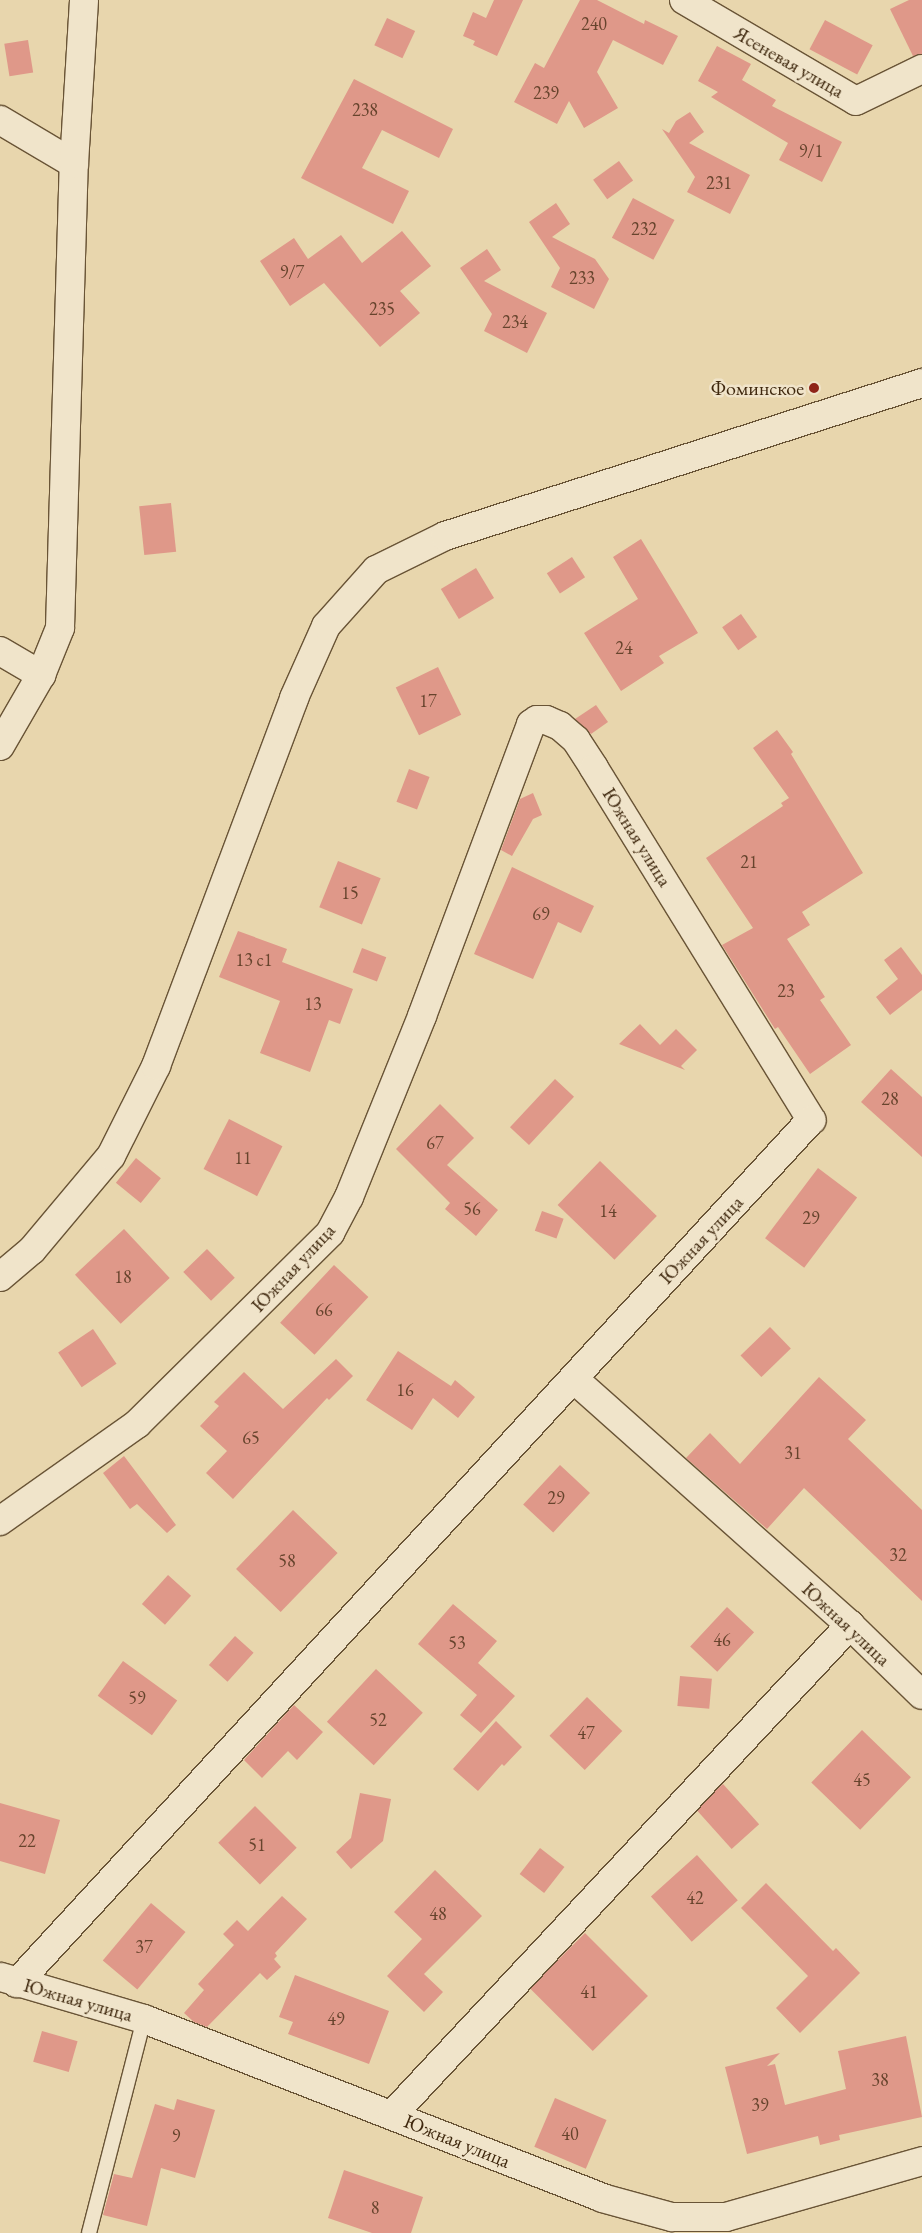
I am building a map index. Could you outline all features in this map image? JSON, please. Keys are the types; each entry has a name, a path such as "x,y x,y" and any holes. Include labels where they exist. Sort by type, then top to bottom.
{"street":[{"path":"0,746 41,675 60,628 74,164 84,0"},
{"name":"Ясеневая улица","path":"684,0 856,101 922,69"},
{"path":"0,120 74,164"},
{"path":"0,1277 32,1250 111,1156 156,1066 302,680 326,626 376,570 446,536 922,383"},
{"path":"0,651 41,675"},
{"name":"Южная улица","path":"0,1521 137,1424 330,1233 350,1197 422,1016 531,724 537,720 546,720 560,726 576,740 811,1120 574,1379 850,1625 922,1695"},
{"path":"8,1980 574,1379"},
{"path":"392,2115 850,1625"},
{"name":"Южная улица","path":"8,1980 144,2019 602,2198 672,2218 726,2217 922,2161"}],"lane":[{"path":"89,2233 144,2019"}],"building":[{"path":"494,0 523,0 497,56 473,45 475,41 463,36 473,12 486,18"},
{"path":"580,0 597,0 644,24 645,20 678,36 663,65 613,40 597,72 618,108 584,128 569,101 557,124 514,102 535,63 544,68"},
{"path":"909,0 922,0 922,54 913,56 890,9"},
{"path":"387,18 415,31 402,58 374,45"},
{"path":"825,20 873,45 857,74 810,49"},
{"path":"28,40 33,73 9,76 4,44"},
{"path":"717,46 751,64 742,80 776,100 772,106 842,142 822,182 779,160 788,143 711,97 718,92 698,81"},
{"path":"354,79 453,129 439,158 382,130 362,168 409,191 393,224 301,178"},
{"path":"690,112 704,132 689,143 750,175 730,214 687,192 695,177 662,129 669,133 676,121"},
{"path":"619,161 633,180 607,199 593,180"},
{"path":"633,198 674,220 653,260 612,238"},
{"path":"556,203 570,224 552,237 595,259 609,279 594,309 551,287 560,268 529,222"},
{"path":"402,231 431,266 400,291 420,313 380,347 324,283 290,306 260,261 294,238 308,259 341,235 362,263"},
{"path":"487,249 501,270 484,281 547,313 527,353 484,331 492,314 460,268"},
{"path":"171,503 176,552 144,555 139,506"},
{"path":"641,539 698,633 659,656 664,663 621,691 584,633 638,599 613,557"},
{"path":"572,557 585,577 560,593 547,573"},
{"path":"476,568 494,598 459,619 441,589"},
{"path":"741,614 757,637 738,650 722,627"},
{"path":"438,667 461,715 419,735 396,688"},
{"path":"596,705 608,722 591,734 575,719"},
{"path":"777,730 793,752 791,754 863,873 802,912 810,925 787,939 825,997 820,1000 851,1045 810,1074 778,1027 775,1029 722,945 753,928 706,858 783,806 781,803 789,798 753,748"},
{"path":"409,769 430,777 417,810 396,802"},
{"path":"533,793 542,815 533,819 512,856 501,850 520,799"},
{"path":"338,861 381,878 362,925 319,907"},
{"path":"512,867 594,906 581,933 558,922 533,979 474,954"},
{"path":"238,931 287,949 282,962 353,989 340,1024 329,1020 310,1072 260,1053 280,1001 219,977"},
{"path":"901,947 922,975 922,990 890,1015 876,997 898,979 884,960"},
{"path":"362,948 386,957 377,982 353,972"},
{"path":"640,1024 660,1045 676,1029 697,1050 681,1066 685,1070 619,1044"},
{"path":"891,1069 922,1097 922,1157 861,1102"},
{"path":"555,1079 574,1097 529,1145 510,1127"},
{"path":"440,1104 474,1138 447,1165 498,1210 476,1236 445,1209 450,1203 396,1149"},
{"path":"229,1119 282,1146 257,1196 204,1169"},
{"path":"136,1158 161,1178 141,1203 116,1183"},
{"path":"600,1161 657,1216 614,1260 558,1205"},
{"path":"818,1168 857,1197 804,1268 765,1238"},
{"path":"542,1211 564,1219 556,1239 535,1231"},
{"path":"124,1229 170,1278 121,1324 75,1275"},
{"path":"207,1249 235,1278 211,1301 183,1272"},
{"path":"334,1265 368,1297 314,1355 280,1323"},
{"path":"770,1327 791,1349 761,1377 741,1355"},
{"path":"93,1329 116,1364 82,1387 58,1352"},
{"path":"398,1351 451,1386 455,1380 475,1397 458,1418 433,1398 412,1430 366,1400"},
{"path":"336,1359 353,1376 329,1400 327,1398 233,1499 206,1473 227,1451 200,1426 219,1406 214,1402 244,1372 283,1409"},
{"path":"819,1377 866,1420 848,1439 922,1510 922,1601 804,1488 767,1529 686,1458 710,1433 740,1464"},
{"path":"124,1456 176,1525 167,1533 137,1504 130,1509 103,1473"},
{"path":"560,1465 590,1493 553,1532 523,1504"},
{"path":"293,1510 338,1553 281,1612 236,1569"},
{"path":"168,1575 191,1596 165,1625 142,1604"},
{"path":"453,1604 497,1641 478,1663 515,1696 481,1733 460,1715 477,1695 418,1644"},
{"path":"727,1607 754,1632 717,1672 690,1646"},
{"path":"235,1636 254,1653 227,1682 209,1665"},
{"path":"123,1661 177,1700 152,1735 98,1696"},
{"path":"376,1669 423,1713 374,1765 327,1722"},
{"path":"680,1676 712,1679 709,1709 677,1706"},
{"path":"587,1697 622,1731 585,1770 549,1736"},
{"path":"294,1705 323,1732 297,1760 288,1751 262,1778 244,1760"},
{"path":"496,1721 522,1747 504,1766 502,1764 478,1791 453,1769"},
{"path":"862,1730 911,1777 860,1830 811,1783"},
{"path":"723,1784 759,1824 732,1849 696,1809"},
{"path":"360,1793 391,1799 383,1841 351,1869 336,1852 351,1838"},
{"path":"0,1803 60,1820 45,1874 0,1861"},
{"path":"255,1806 297,1848 260,1884 218,1843"},
{"path":"540,1848 564,1867 544,1893 520,1874"},
{"path":"697,1855 738,1900 692,1942 651,1896"},
{"path":"435,1870 482,1916 424,1974 443,1992 424,2012 387,1976 422,1939 394,1912"},
{"path":"766,1883 833,1951 836,1948 860,1973 800,2033 776,2008 808,1976 741,1908"},
{"path":"282,1896 307,1919 275,1953 277,1956 274,1959 281,1967 267,1980 260,1973 207,2027 194,2022 184,2013 204,1990 198,1984 234,1945 223,1934 237,1920 248,1931"},
{"path":"151,1903 185,1932 137,1989 103,1960"},
{"path":"585,1933 648,1996 593,2051 530,1988"},
{"path":"295,1975 389,2011 369,2064 288,2034 293,2022 279,2017"},
{"path":"42,2031 78,2041 69,2072 33,2062"},
{"path":"906,2036 922,2117 839,2135 840,2140 820,2145 818,2136 747,2154 725,2067 780,2053 767,2066 775,2064 785,2105 846,2089 838,2051"},
{"path":"555,2098 607,2120 586,2169 534,2147"},
{"path":"177,2099 215,2110 195,2178 161,2168 147,2226 103,2215 114,2174 132,2178 155,2104 174,2110"},
{"path":"344,2170 423,2197 411,2233 372,2233 328,2218"}],"place":[{"name":"Фоминское","path":"814,388"}]}
